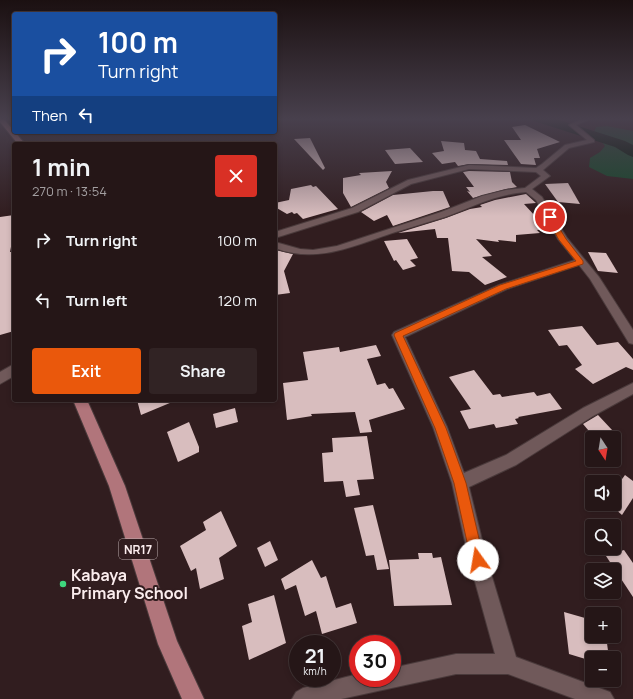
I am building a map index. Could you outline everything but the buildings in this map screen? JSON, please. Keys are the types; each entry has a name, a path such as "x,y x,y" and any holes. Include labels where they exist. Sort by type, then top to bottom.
{"main road":[{"name":"NR17","path":"81,402 117,486 168,644 193,699"}],"street":[{"path":"277,234 355,210 408,182 469,167 529,171 538,170 545,166 562,151"},
{"path":"528,190 546,176 538,170"},
{"path":"277,246 292,250 312,252 347,247 444,214 492,195 517,190 528,190 539,198 562,240 594,277 633,340"},
{"path":"508,664 478,560 460,483 440,428 398,335 503,287 580,262"},
{"path":"0,379 12,370"},
{"path":"460,483 511,460 588,412 633,388"},
{"path":"401,676 456,664 508,664 603,699"},
{"path":"303,699 349,686"}],"green space":[{"path":"601,151 633,151 633,179 607,176 589,167 590,158"}],"place":[{"name":"Kabaya Primary School","path":"63,584"}],"route":[{"path":"478,560 460,483 440,428 398,335 503,287 580,262 562,240 550,217"}]}
